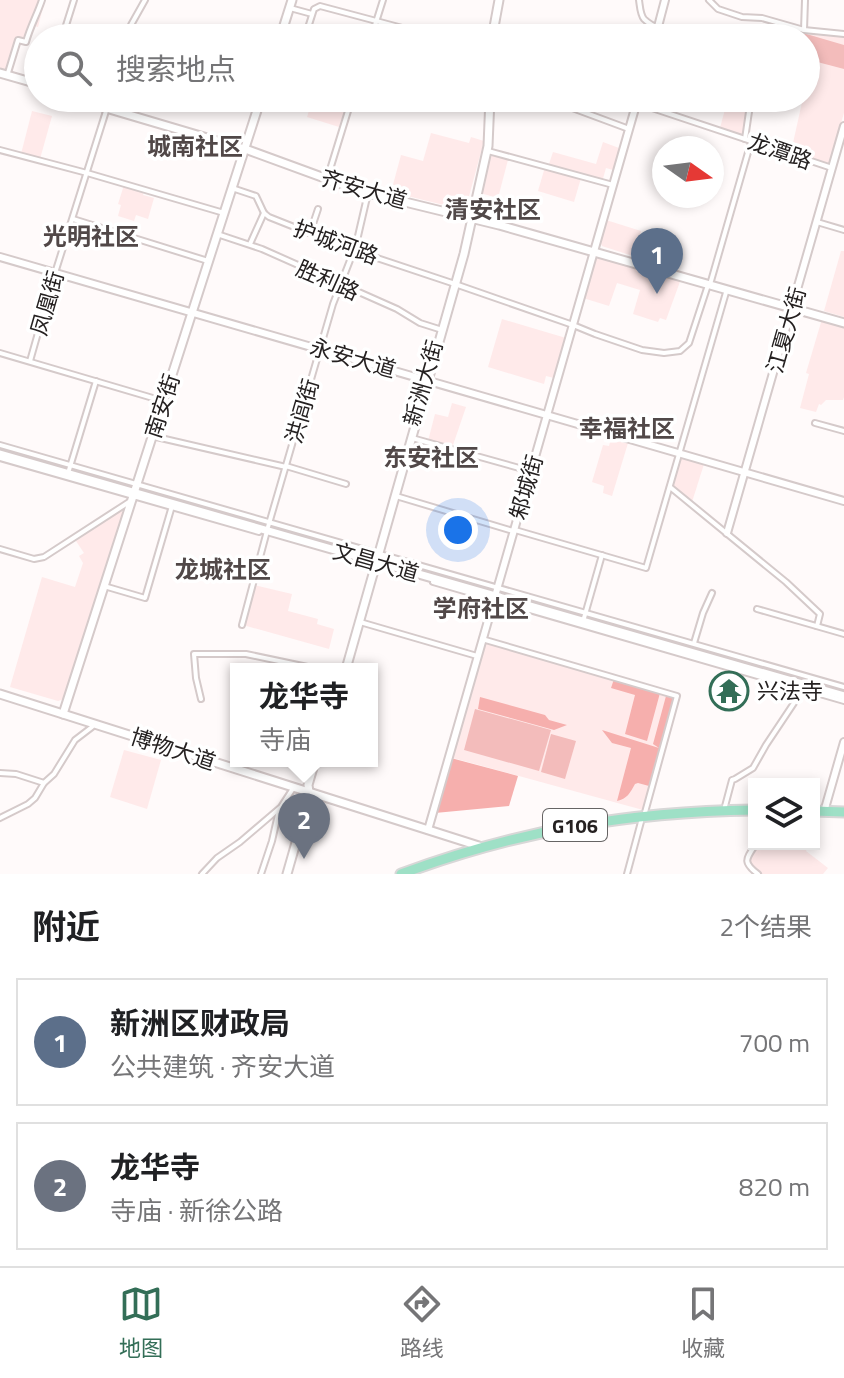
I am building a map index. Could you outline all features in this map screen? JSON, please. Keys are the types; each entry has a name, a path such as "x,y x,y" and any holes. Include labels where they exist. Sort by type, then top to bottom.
{"highway":[{"name":"G106","path":"401,874 480,848 553,829 643,816 748,810"},
{"path":"820,811 844,812"}],"main road":[{"path":"495,24 499,0"},
{"path":"285,24 291,4"},
{"path":"2,75 24,82"},
{"name":"齐安大道","path":"133,112 369,190 844,321"},
{"name":"南安街","path":"63,714 256,112"},
{"name":"新洲大街","path":"346,663 467,236 487,150 491,112"},
{"name":"齐安大道","path":"245,147 368,193 472,216"},
{"name":"齐安大道","path":"710,282 792,306"},
{"name":"新洲大街","path":"346,663 454,284"},
{"name":"文昌大道","path":"0,452 172,505 268,529"},
{"name":"文昌大道","path":"0,452 69,468 134,493 375,559 801,686 844,694"},
{"name":"文昌大道","path":"495,594 693,646 844,694"},
{"name":"博物大道","path":"0,696 480,848"},
{"name":"博物大道","path":"0,696 480,848"},
{"path":"287,874 315,767"}],"street":[{"path":"31,24 42,0"},
{"path":"66,24 74,0"},
{"path":"132,24 145,0"},
{"path":"376,22 383,0"},
{"path":"639,0 643,18 653,24"},
{"path":"659,24 665,0"},
{"path":"709,0 722,11 783,24"},
{"path":"804,24 805,0"},
{"path":"291,4 312,14"},
{"path":"309,24 315,7 320,6 384,24"},
{"path":"820,32 844,34"},
{"path":"2,75 18,40 24,42"},
{"name":"凤凰街","path":"30,361 106,112"},
{"path":"328,176 348,112"},
{"path":"583,112 629,129"},
{"name":"邾城街","path":"428,830 634,112"},
{"name":"龙潭路","path":"670,112 832,168"},
{"path":"745,139 749,112"},
{"name":"江夏大街","path":"727,533 844,126"},
{"name":"护城河路","path":"232,188 256,196 269,217 354,250 642,350 677,352 689,343 751,142"},
{"path":"0,150 224,213"},
{"path":"487,150 613,185"},
{"name":"洪闾街","path":"242,625 339,285 354,250 368,193"},
{"path":"310,233 318,209"},
{"path":"250,244 264,213"},
{"path":"72,219 208,261"},
{"path":"817,222 844,230"},
{"name":"胜利路","path":"217,234 250,244 397,309 417,322 439,329"},
{"name":"永安大道","path":"0,257 844,501"},
{"path":"395,496 646,568 727,289"},
{"path":"0,353 163,401"},
{"path":"69,468 96,381"},
{"path":"815,423 844,431"},
{"path":"152,436 286,466 346,484"},
{"path":"412,438 530,471"},
{"path":"669,487 786,582 820,614 817,626"},
{"path":"0,549 34,559 44,557 134,493"},
{"path":"104,586 145,598 172,505"},
{"path":"585,616 602,555"},
{"path":"693,646 712,593"},
{"path":"757,609 844,634"},
{"path":"359,622 477,656"},
{"path":"482,639 677,696 627,874"},
{"path":"201,699 194,654 246,654 289,663"},
{"path":"724,810 732,780 753,768 796,700 801,686"},
{"path":"0,818 31,802 54,774 75,740 92,727"},
{"path":"820,808 844,742"},
{"path":"0,773 13,773 44,783"},
{"path":"202,874 279,808 292,790"},
{"path":"261,874 279,808"},
{"path":"753,850 747,861 749,868 758,874"}],"shaded area":[{"path":"0,0 45,0 39,24 24,24 24,42 19,41 9,74 0,71"},
{"path":"820,34 844,36 844,113 829,164 794,154 797,144 793,143 800,112 820,112"},
{"path":"820,38 844,45 844,69 820,63"},
{"path":"32,112 52,116 40,159 21,154"},
{"path":"309,112 344,112 339,127 307,117"},
{"path":"724,112 748,112 744,137 720,128"},
{"path":"431,133 469,143 471,137 484,141 464,205 456,208 391,192 401,155 423,161"},
{"path":"603,142 619,148 613,170 606,168 602,182 548,167 553,152 596,164"},
{"path":"490,152 509,156 498,198 480,193"},
{"path":"545,167 581,178 574,202 538,191"},
{"path":"124,185 144,191 143,195 154,198 148,219 136,215 134,221 118,216"},
{"path":"606,220 641,231 636,257 602,246 600,242"},
{"path":"841,251 844,251 844,317 824,311"},
{"path":"596,254 681,279 666,320 660,318 658,322 633,314 640,290 617,283 609,306 583,298"},
{"path":"502,319 566,338 554,378 546,376 544,384 488,367"},
{"path":"822,319 844,326 844,397 843,400 826,400 819,404 816,412 800,408 809,374 806,373"},
{"path":"452,403 466,407 452,448 428,441 435,414 448,417"},
{"path":"611,438 628,443 612,496 603,493 604,486 592,482 603,445 609,446"},
{"path":"679,457 704,464 692,502 671,486"},
{"path":"120,511 124,512 64,699 58,701 10,687 42,577 75,587 83,563 79,556 84,553 76,541"},
{"path":"254,585 292,594 288,611 318,619 317,624 334,629 329,649 243,625"},
{"path":"484,642 676,697 643,810 453,758"},
{"path":"614,679 660,693 647,741 625,734 635,695 611,688"},
{"path":"666,696 675,699 649,786 635,784 626,797 617,801 631,748 612,743 602,730 659,748 653,744"},
{"path":"480,697 545,715 549,720 567,725 554,730 478,709"},
{"path":"475,709 551,730 539,771 464,750"},
{"path":"551,734 576,741 565,779 541,772"},
{"path":"124,750 161,760 147,809 110,797"},
{"path":"451,758 518,776 509,806 435,813"},
{"path":"755,850 806,850 828,868 823,874 761,874 749,866 748,860"}],"place":[{"name":"新洲区财政局","path":"657,294"},
{"name":"兴法寺","path":"729,691"},
{"name":"龙华寺","path":"304,859"}],"district":[{"name":"城南社区","path":"195,146"},
{"name":"清安社区","path":"493,209"},
{"name":"光明社区","path":"91,236"},
{"name":"幸福社区","path":"627,428"},
{"name":"东安社区","path":"431,457"},
{"name":"龙城社区","path":"223,569"},
{"name":"学府社区","path":"481,608"}]}
